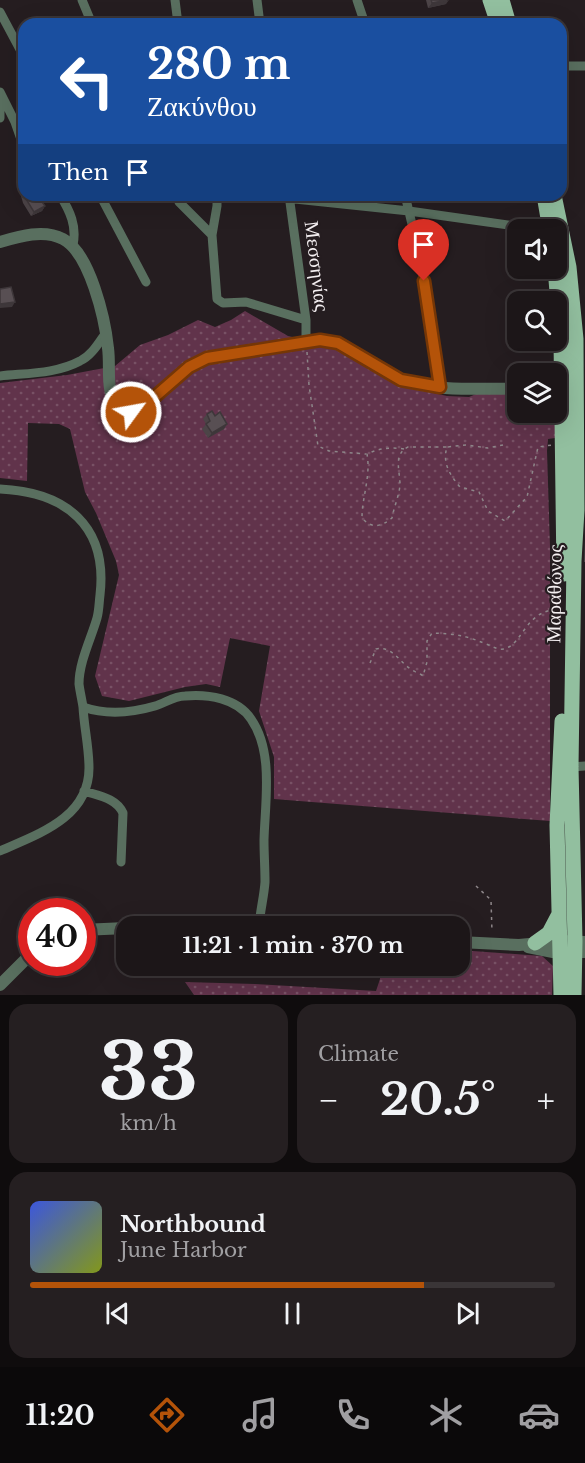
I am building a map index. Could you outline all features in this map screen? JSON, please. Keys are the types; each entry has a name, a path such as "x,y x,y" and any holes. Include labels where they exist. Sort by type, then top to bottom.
{"main road":[{"path":"490,0 496,18"},
{"path":"502,0 507,18"},
{"path":"545,201 548,219"},
{"name":"Μαραθώνος","path":"555,201 568,258 576,339 567,378"},
{"name":"Μαραθώνος","path":"556,279 562,363"},
{"path":"576,339 577,332 585,320"},
{"name":"Μαραθώνος","path":"561,995 575,948 579,864 581,510 574,440 567,406"},
{"name":"Μαραθώνος","path":"574,440 564,610 557,825 560,911 575,948"},
{"path":"535,942 549,933 560,911"},
{"path":"574,990 575,948"}],"street":[{"path":"82,0 90,18"},
{"path":"175,0 177,18"},
{"path":"256,0 259,18"},
{"path":"357,0 363,18"},
{"path":"0,12 18,46"},
{"path":"567,66 585,66"},
{"path":"0,92 18,131"},
{"path":"0,102 0,118"},
{"path":"64,201 73,221 75,233 73,245"},
{"path":"103,201 146,282"},
{"path":"179,201 212,235"},
{"path":"217,201 212,235 217,299 223,303 246,302 306,320"},
{"name":"Μεσσηνίας","path":"291,201 306,320 306,342"},
{"path":"324,201 507,225"},
{"path":"406,201 421,262 440,387"},
{"path":"0,242 21,236 44,234 62,238 73,245 88,271 97,294 110,368 109,393 120,410 131,412 143,407 189,367 207,358 329,340 401,380 440,387 507,389"},
{"path":"0,376 58,369 80,361 96,348 105,334"},
{"path":"0,489 35,493 51,498 64,506 85,525 99,552 102,581 98,616 85,653 79,683 89,771 84,791 80,801 56,826 0,852"},
{"path":"83,707 114,713 157,706 182,696 214,697 242,709 252,720 262,744 266,772 265,883 260,916"},
{"path":"84,791 114,801 120,806 123,813 121,862"},
{"path":"96,929 116,928"},
{"path":"519,945 535,942 575,948"},
{"path":"470,943 575,948"},
{"path":"0,985 18,967"}],"path":[{"path":"306,342 309,385 318,446 329,451 352,451 367,454 375,449 394,447 404,449"},
{"path":"447,447 446,465 452,478 460,487 479,492 488,511 505,521 527,497 538,447 574,440"},
{"path":"367,454 369,464 362,518 367,524 376,526 392,518 400,487 399,455 404,449 466,445 488,448 503,445"},
{"path":"370,663 376,649 380,647 391,652 423,676 427,662 427,641 432,633 464,634 496,649 504,649 512,645 534,619 551,609 564,610"},
{"path":"476,886 491,900 493,945"}],"shaded area":[{"path":"245,311 288,336 338,347 407,387 447,396 469,397 483,391 507,395 507,423 555,423 555,438 548,439 547,451 550,547 550,821 274,799 274,757 259,711 270,646 230,638 220,687 206,684 185,687 129,701 102,696 95,676 119,575 116,561 85,492 70,429 59,424 28,423 27,481 0,478 0,383 67,375 115,366 140,345 168,335 198,320 215,327"},
{"path":"470,951 542,956 553,966 552,995 194,995 185,982 376,991 380,976 470,976"}],"building":[{"path":"431,0 447,0 432,3"},
{"path":"27,201 41,201 45,206 34,212"},
{"path":"11,287 15,302 0,304 0,289"},
{"path":"212,411 215,416 220,412 227,424 212,433 206,424 210,421 207,414"}],"route":[{"path":"131,412 143,407 189,367 207,358 320,340 338,343 401,380 440,387 424,281"}]}
